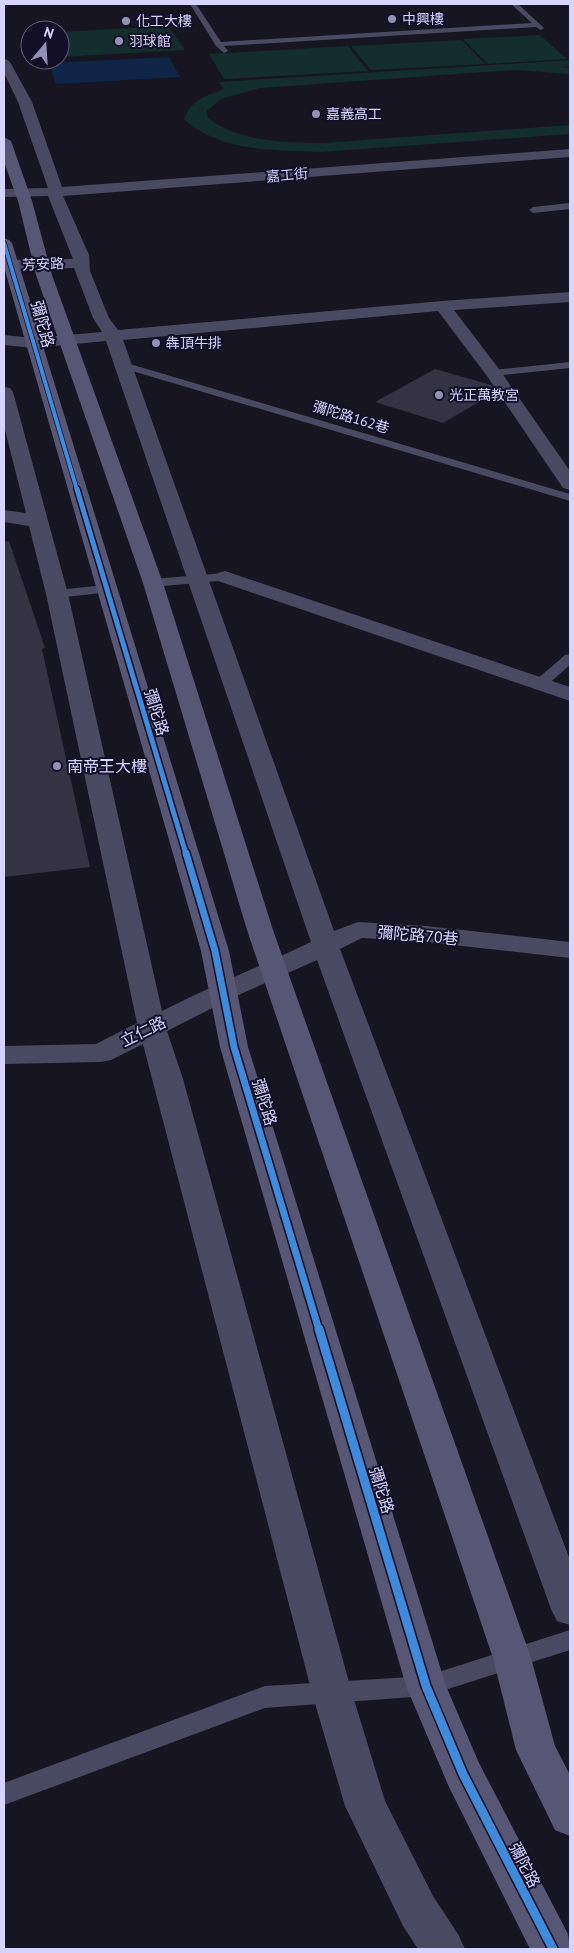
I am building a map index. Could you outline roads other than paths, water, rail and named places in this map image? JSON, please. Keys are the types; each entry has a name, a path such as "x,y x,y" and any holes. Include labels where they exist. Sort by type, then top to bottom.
{"street":[{"path":"4,62 54,186 56,200 82,255 82,271 101,318 113,336 199,580 324,946 570,1609"},
{"name":"彌陀路","path":"4,142 13,193 41,264 153,583 257,921 512,1658 536,1750 570,1816"},
{"name":"嘉工街","path":"13,193 54,193 570,153"},
{"name":"彌陀路","path":"6,258 30,324 33,343 215,952 234,1047 426,1686 462,1774 554,1949"},
{"name":"芳安路","path":"6,258 41,264 82,262"},
{"path":"4,340 33,343 442,306 570,297"},
{"path":"442,306 493,373 570,484"},
{"path":"4,392 57,594 152,1027 168,1079 332,1693 366,1806 418,1911 443,1949"},
{"path":"4,516 39,521"},
{"path":"225,577 570,694"},
{"name":"彌陀路70巷","path":"275,970 358,930 426,934 570,950"},
{"name":"立仁路","path":"4,1055 101,1053 224,991 275,970"}],"lane":[{"path":"193,4 224,51"},
{"path":"514,4 540,27"},
{"path":"219,44 540,27"},
{"path":"533,210 570,206"},
{"name":"彌陀路162巷","path":"123,365 570,498"},
{"path":"493,373 570,365"},
{"path":"153,583 225,577"},
{"path":"57,594 106,589"},
{"path":"540,683 570,658"},
{"path":"4,1794 265,1697 426,1686 570,1640"}],"water":[{"path":"169,57 180,77 56,84 51,70 70,70 70,62"}],"place":[{"name":"中興樓","path":"392,19"},
{"name":"化工大樓","path":"126,21"},
{"name":"羽球館","path":"119,41"},
{"name":"嘉義高工","path":"316,114"},
{"name":"犇頂牛排","path":"156,343"},
{"name":"光正萬教宮","path":"439,395"},
{"name":"南帝王大樓","path":"57,766"}]}
